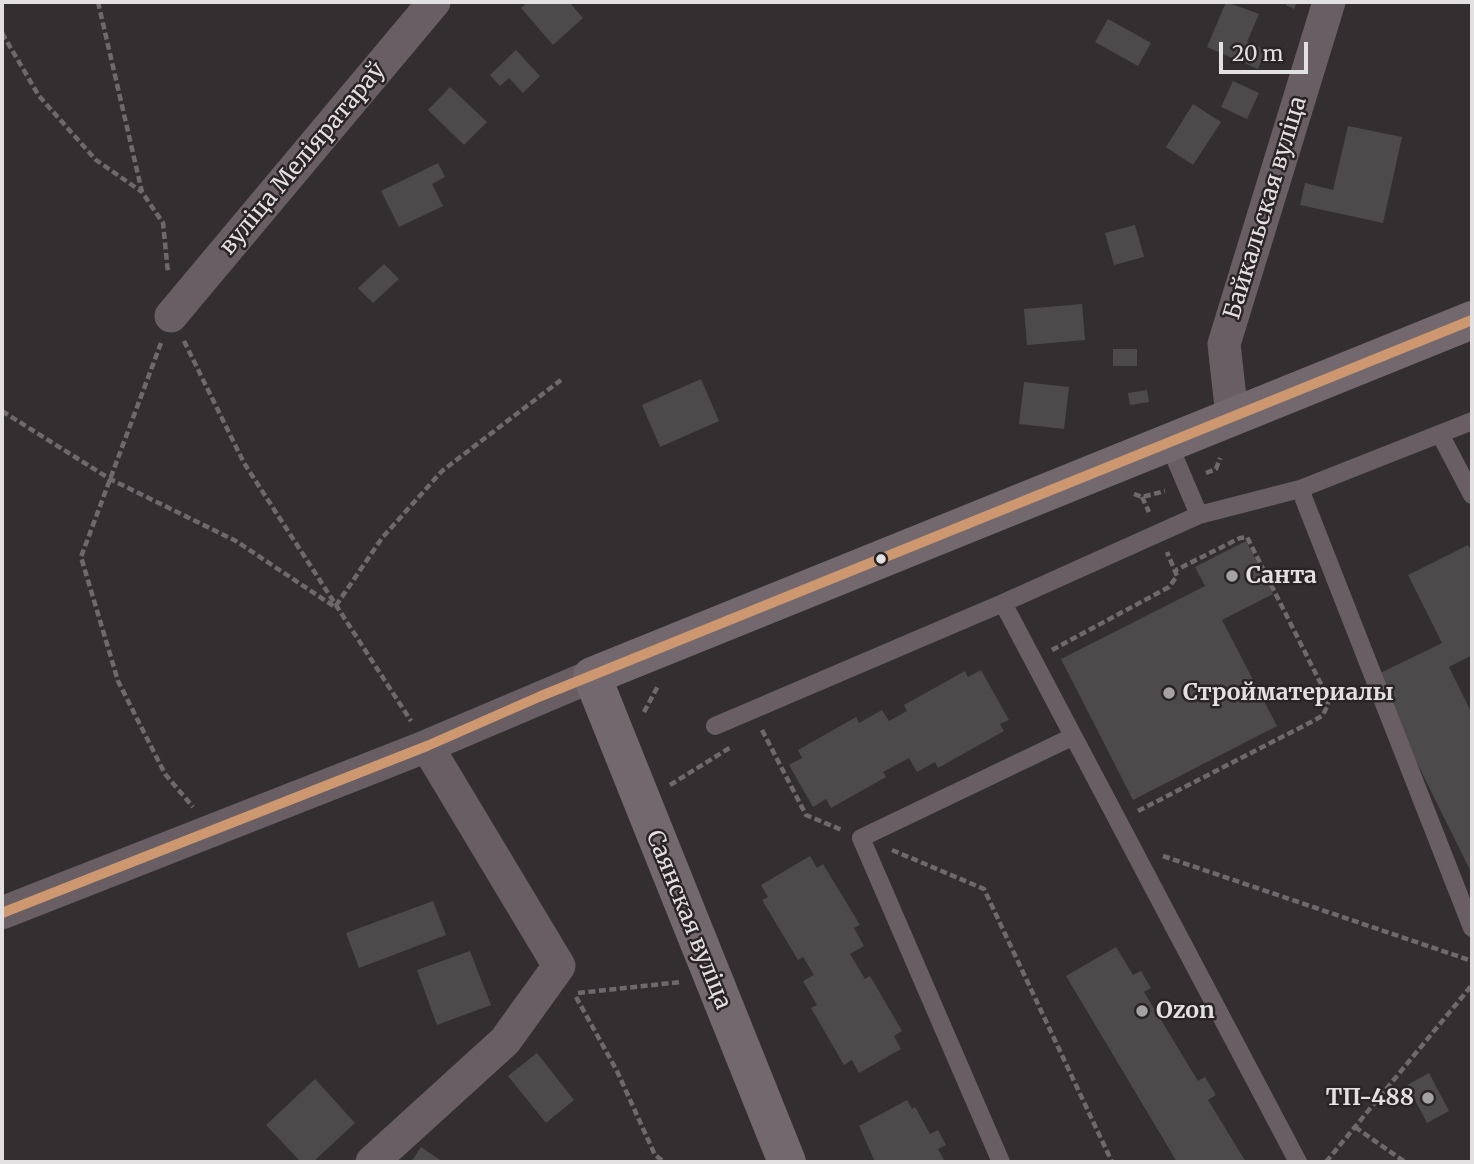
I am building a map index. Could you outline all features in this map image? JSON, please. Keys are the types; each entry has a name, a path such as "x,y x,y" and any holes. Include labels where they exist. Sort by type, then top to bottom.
{"main road":[{"path":"592,676 1472,320"},
{"name":"Саянская вуліца","path":"592,676 641,804 787,1162"}],"street":[{"name":"вуліца Меліяратараў","path":"171,316 434,2"},
{"name":"Байкальская вуліца","path":"1221,421 1224,344 1329,2"},
{"path":"2,913 427,746 592,676"},
{"path":"372,1162 505,1041 566,980 427,746"}],"lane":[{"path":"715,726 1003,603 1199,514 1300,489 1472,421"},
{"path":"1440,434 1472,495"},
{"path":"1168,442 1199,514"},
{"path":"1300,489 1472,928"},
{"path":"1003,603 1298,1162"},
{"path":"1001,1162 862,838 1072,737"}],"path":[{"path":"98,2 142,192"},
{"path":"2,33 39,96 88,151 142,192 163,223 171,316 244,463 427,746"},
{"path":"171,316 81,557 118,681 165,774 212,829"},
{"path":"335,607 382,538 442,471 561,380"},
{"path":"2,411 110,479 236,541 335,607"},
{"path":"1142,497 1216,469 1222,453 1221,421"},
{"path":"1050,661 1049,652 1059,643 1169,587 1176,580 1176,570 1142,497 1126,490"},
{"path":"1128,813 1140,811 1315,720 1323,715 1328,704 1327,696 1247,537 1240,537 1176,570"},
{"path":"641,725 647,702 659,685 667,680"},
{"path":"752,709 806,815 984,889 1112,1162"},
{"path":"750,735 761,728"},
{"path":"641,804 739,742"},
{"path":"1129,845 1472,961"},
{"path":"664,1162 655,1155 617,1070 566,980 713,979"},
{"path":"1326,1162 1472,985"},
{"path":"1355,1127 1405,1162"}],"building":[{"path":"528,2 569,2 583,18 553,45 521,8"},
{"path":"1226,2 1259,14 1247,42 1266,50 1258,69 1207,47"},
{"path":"1288,2 1297,2 1294,9 1286,5"},
{"path":"1108,19 1151,43 1138,66 1095,42"},
{"path":"516,50 540,76 523,93 509,78 500,86 490,75"},
{"path":"1233,81 1259,93 1247,119 1221,107"},
{"path":"450,87 487,122 464,145 428,110"},
{"path":"1193,104 1221,122 1193,165 1166,147"},
{"path":"1348,126 1402,137 1383,223 1300,205 1305,183 1333,190"},
{"path":"438,163 445,177 432,184 443,206 399,227 381,191"},
{"path":"1135,225 1144,257 1114,265 1105,233"},
{"path":"384,264 399,279 373,303 358,288"},
{"path":"1082,304 1085,340 1027,345 1024,309"},
{"path":"1113,349 1137,349 1137,366 1113,366"},
{"path":"701,379 719,421 660,447 642,405"},
{"path":"1024,382 1069,387 1064,429 1019,424"},
{"path":"1147,390 1149,402 1130,405 1128,393"},
{"name":"Стройматериалы","path":"1246,541 1273,594 1222,620 1277,726 1133,800 1061,659 1205,586 1195,567"},
{"path":"1468,545 1472,552 1472,655 1449,667 1472,714 1472,874 1374,676 1442,643 1408,575"},
{"path":"981,670 1009,720 1000,724 1004,731 938,768 935,762 917,772 909,758 883,772 886,777 831,808 826,799 813,807 789,765 802,758 798,750 856,717 859,723 882,710 889,721 907,711 904,705 965,671 968,677"},
{"path":"810,856 817,868 823,864 860,925 854,928 864,946 850,954 865,979 870,976 902,1031 894,1036 901,1049 859,1073 852,1060 844,1065 811,1008 817,1005 803,981 814,975 803,957 798,960 762,900 768,897 761,885"},
{"path":"433,901 446,935 359,968 346,933"},
{"path":"1116,947 1133,975 1141,971 1151,988 1144,992 1198,1081 1205,1077 1216,1095 1208,1100 1246,1162 1177,1162 1066,976"},
{"path":"470,951 491,1005 437,1025 417,970"},
{"path":"537,1053 574,1100 546,1123 508,1076"},
{"name":"ТП-488","path":"1429,1073 1449,1111 1427,1123 1407,1085"},
{"path":"315,1079 355,1123 313,1162 301,1162 266,1125"},
{"path":"907,1100 912,1109 915,1107 930,1134 938,1130 946,1145 938,1149 945,1162 875,1162 859,1126"},
{"path":"421,1147 443,1162 411,1162"}],"transit line":[{"path":"2,913 427,746 541,696 1472,320"}],"place":[{"name":"Санта","path":"1232,576"},
{"name":"Стройматериалы","path":"1169,693"},
{"name":"Ozon","path":"1142,1011"},
{"name":"ТП-488","path":"1428,1098"}]}
